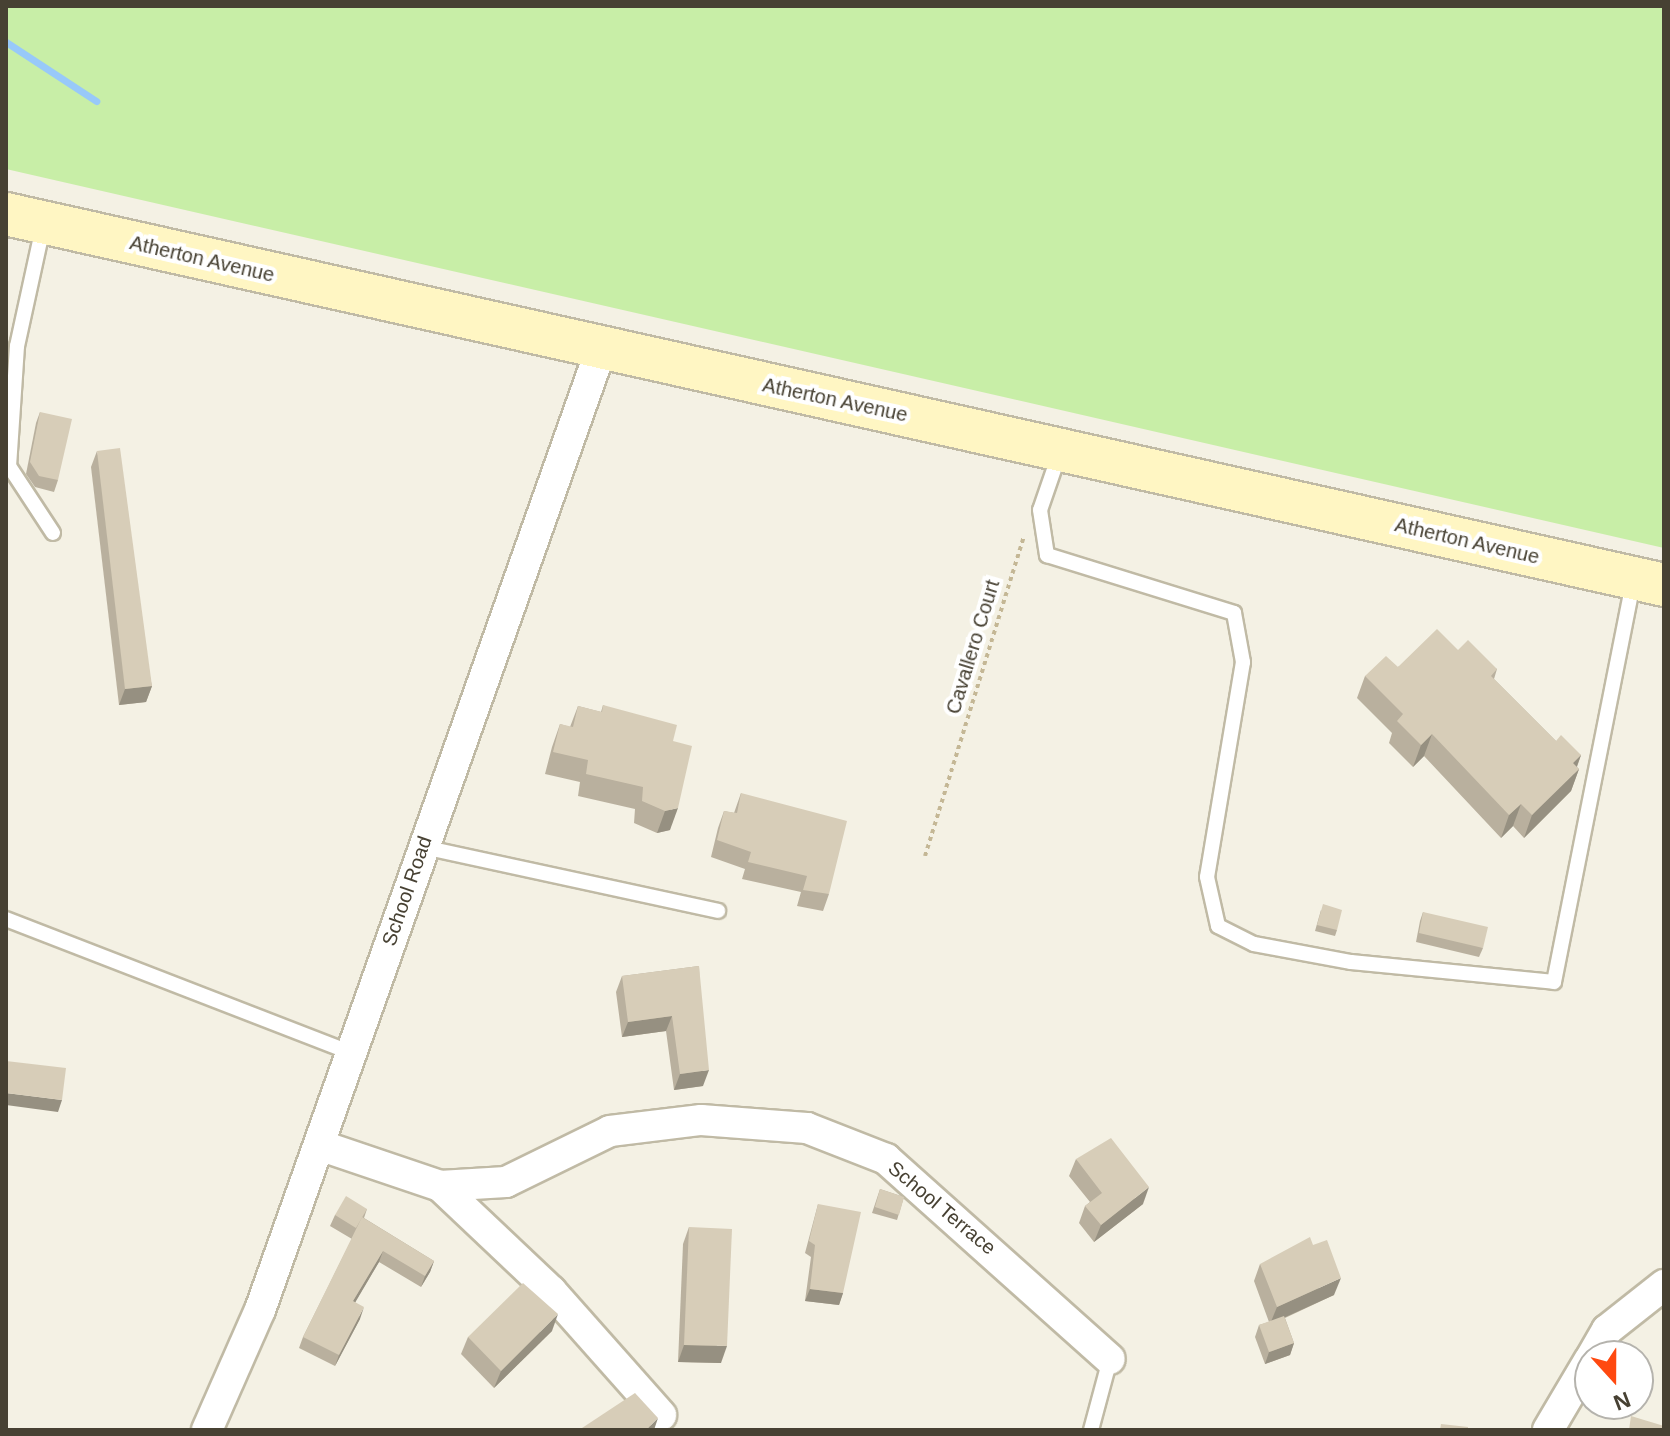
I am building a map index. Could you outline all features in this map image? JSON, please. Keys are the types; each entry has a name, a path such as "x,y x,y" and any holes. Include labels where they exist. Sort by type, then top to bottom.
{"main road":[{"name":"Atherton Avenue","path":"25,218 1649,582"}],"street":[{"name":"School Road","path":"207,1430 319,1145 422,847 601,349"},
{"name":"School Terrace","path":"319,1145 440,1186 506,1182 610,1131 701,1120 807,1128 886,1159 1110,1359"},
{"name":"School Terrace","path":"440,1186 551,1291 661,1415"},
{"path":"1601,1340 1607,1330 1664,1285"},
{"path":"1548,1430 1574,1386"}],"lane":[{"path":"25,218 9,466 53,533"},
{"path":"1061,450 1040,510 1047,555 1234,613 1243,662 1207,877 1218,926 1254,944 1351,962 1554,982 1649,582"},
{"path":"422,847 718,911"},
{"path":"6,919 351,1053"},
{"name":"School Terrace","path":"1091,1430 1110,1359"}],"path":[{"name":"Cavallero Court","path":"925,856 1029,523"}],"green space":[{"path":"6,6 1664,6 1664,548 6,169"}],"building":[{"path":"40,412 72,419 58,480 39,476 30,462"},
{"path":"120,448 152,686 125,689 97,451"},
{"path":"1437,629 1458,650 1468,640 1497,669 1491,676 1556,741 1561,735 1581,755 1573,763 1579,769 1532,815 1521,804 1509,815 1432,734 1421,745 1397,721 1403,714 1365,676 1386,656 1398,667"},
{"path":"603,705 677,725 673,741 692,746 678,808 665,811 642,801 643,787 586,774 588,760 553,752 560,724 573,727 578,706 602,712"},
{"path":"741,793 847,821 829,894 803,890 807,876 748,862 751,852 717,840 724,811 737,813"},
{"path":"1323,904 1342,910 1337,930 1317,925"},
{"path":"1423,912 1488,927 1483,948 1419,933"},
{"path":"699,966 709,1070 680,1074 672,1016 628,1022 622,976"},
{"path":"6,1061 66,1068 62,1100 6,1093"},
{"path":"1111,1138 1149,1187 1101,1225 1085,1206 1102,1193 1076,1159"},
{"path":"880,1189 904,1197 899,1215 875,1207"},
{"path":"346,1196 367,1209 356,1228 335,1215"},
{"path":"818,1204 861,1212 843,1293 810,1289 815,1245 809,1241"},
{"path":"362,1217 434,1261 425,1276 383,1251 353,1301 364,1307 339,1355 303,1337"},
{"path":"689,1227 732,1229 727,1346 684,1345"},
{"path":"1310,1237 1313,1245 1327,1240 1341,1278 1277,1307 1260,1264"},
{"path":"523,1283 558,1314 501,1371 468,1337"},
{"path":"1284,1316 1294,1343 1269,1352 1259,1325"},
{"path":"635,1393 658,1418 646,1430 579,1430"},
{"path":"1630,1420 1644,1420 1664,1426 1664,1430 1629,1430"},
{"path":"1441,1424 1468,1427 1468,1430 1440,1430"}],"waterway":[{"path":"6,42 96,101"}]}
